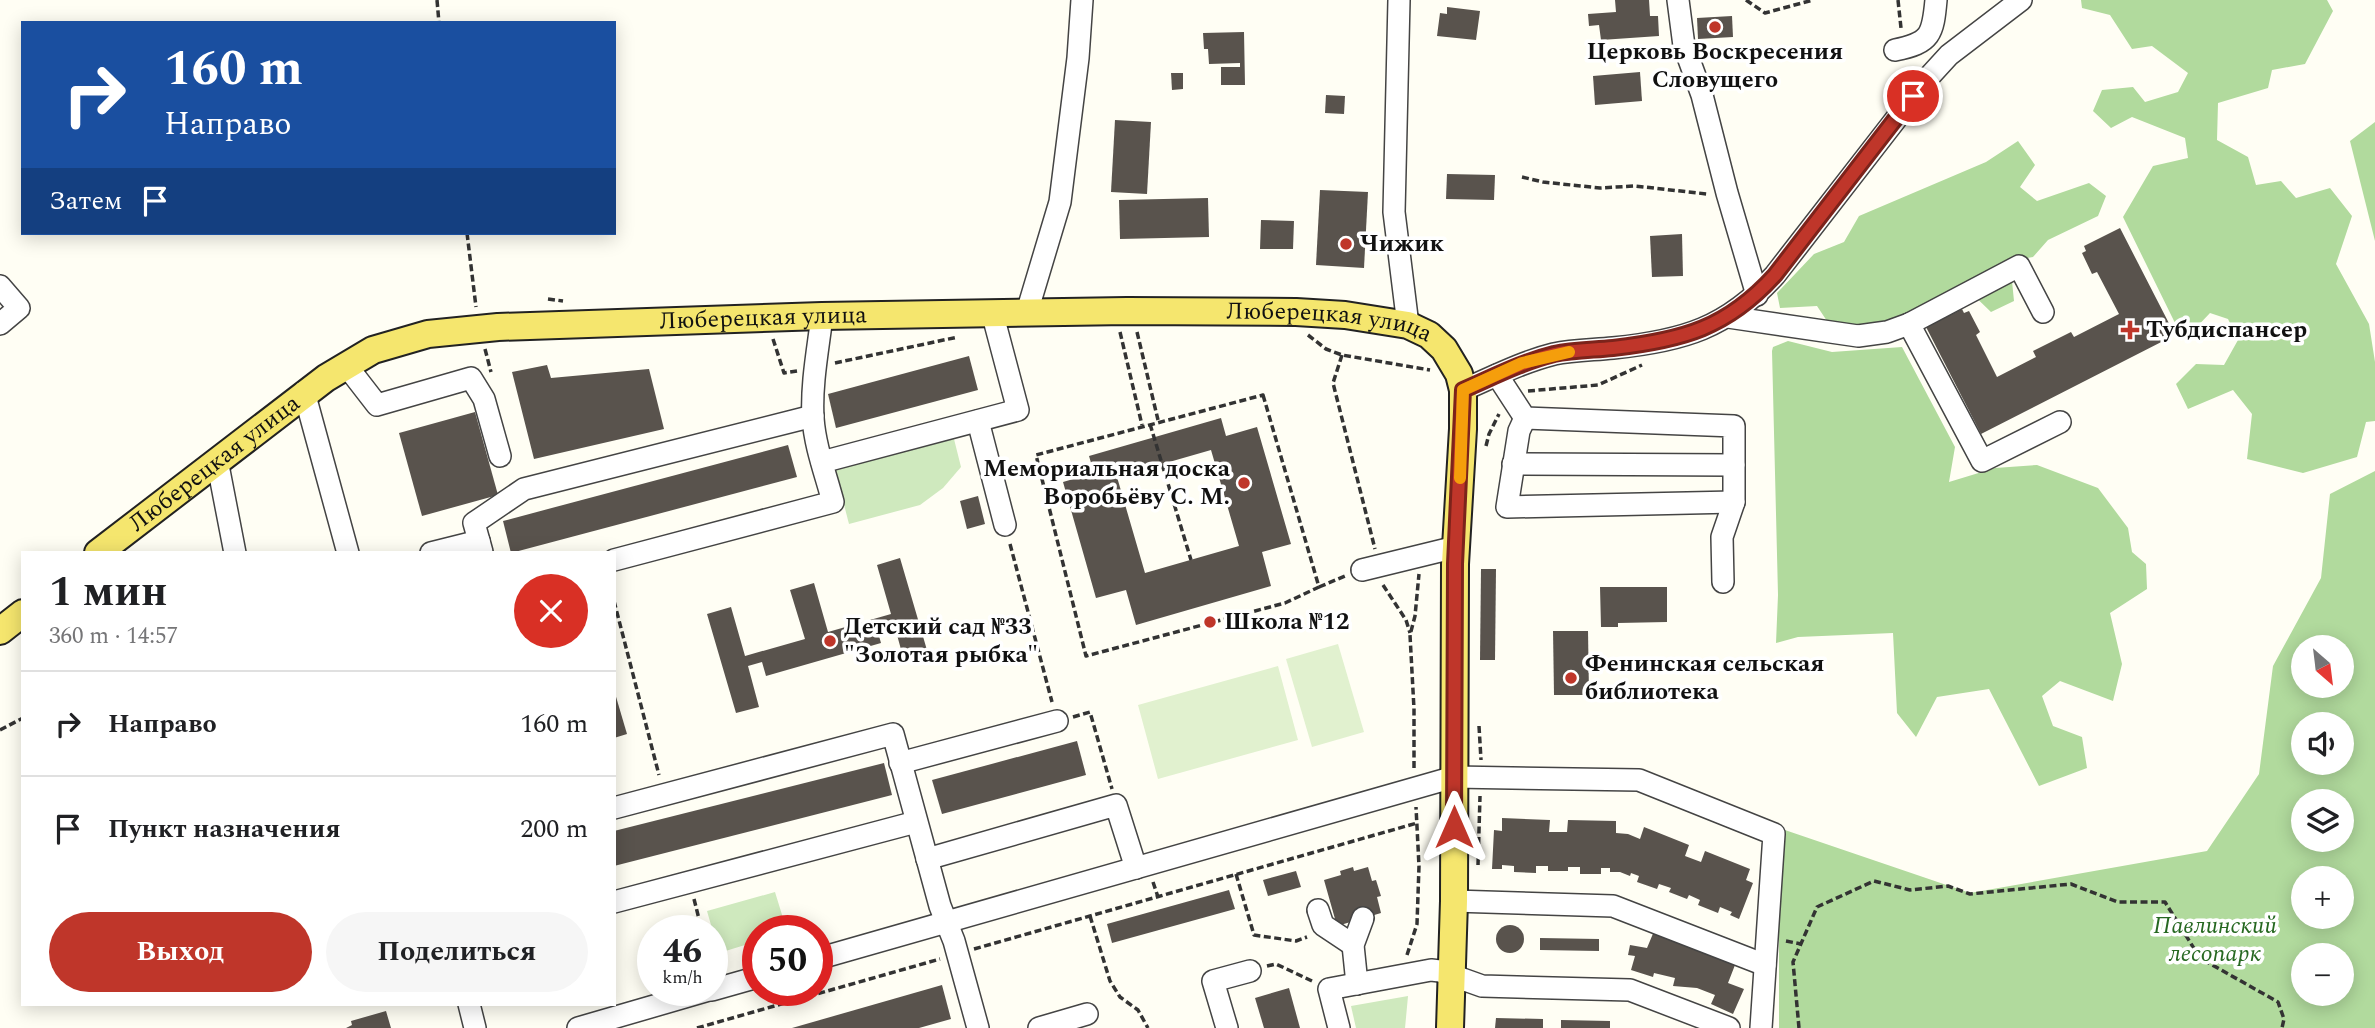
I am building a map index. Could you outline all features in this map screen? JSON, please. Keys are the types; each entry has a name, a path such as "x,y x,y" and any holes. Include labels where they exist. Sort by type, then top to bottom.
{"main road":[{"name":"Люберецкая улица","path":"101,551 304,393 346,365 408,338 449,330 822,316 994,321 1027,312 1345,314 1408,325 1429,335 1444,349 1461,382"},
{"path":"1450,1028 1461,382"},
{"path":"0,631 21,615"}],"street":[{"path":"1027,312 1060,202 1078,58 1082,0"},
{"path":"1399,0 1394,212 1408,325"},
{"path":"1678,0 1685,46 1702,95 1757,295"},
{"path":"1895,50 1917,44 1929,36 1933,27 1936,0"},
{"path":"1461,382 1497,375 1522,363 1556,354 1649,344 1680,337 1728,317 1757,295 1949,55 2021,0"},
{"path":"1728,317 1858,336 1887,332 1909,324 2019,266 2043,312"},
{"path":"0,286 19,308 0,324"},
{"path":"616,559 833,502 813,416 815,367 822,316"},
{"path":"822,462 1018,410 994,321"},
{"path":"1909,324 1982,461 2060,422"},
{"path":"346,365 377,405 471,378 484,399 500,456"},
{"path":"1497,375 1525,418"},
{"path":"304,393 347,551"},
{"path":"447,551 480,547 474,523 524,489 813,416"},
{"path":"1525,418 1519,430 1507,507 1734,502"},
{"path":"1525,418 1734,426 1734,502 1722,537 1723,582"},
{"path":"978,421 1005,525"},
{"path":"218,460 235,551"},
{"path":"1513,464 1734,465"},
{"path":"1371,567 1457,547"},
{"path":"901,763 1057,721"},
{"path":"616,807 893,734 916,822 978,1028"},
{"path":"833,955 1454,777 1639,780 1774,834 1761,1028"},
{"path":"927,859 1116,805 1136,868"},
{"path":"616,901 916,822"},
{"path":"1454,901 1614,906 1765,965"},
{"path":"1318,910 1323,925 1353,945"},
{"path":"1357,984 1353,945 1363,918"},
{"path":"1227,1028 1213,981 1250,971"},
{"path":"1339,1028 1329,989 1431,971 1482,986 1630,990 1729,1028"},
{"path":"470,1006 475,1028"},
{"path":"578,1028 651,1006"},
{"path":"1039,1028 1087,1014"}],"path":[{"path":"436,0 439,21"},
{"path":"1746,0 1765,13 1813,0"},
{"path":"1522,177 1600,188 1635,186 1701,195 1727,193"},
{"path":"467,235 479,328"},
{"path":"771,333 784,373 994,321"},
{"path":"1119,327 1142,425"},
{"path":"1136,327 1158,421"},
{"path":"1342,355 1333,383 1371,567 1397,604 1406,620 1410,635"},
{"path":"1356,358 1461,382"},
{"path":"1484,453 1489,434 1501,410 1511,398 1525,391 1598,385 1646,363"},
{"path":"1319,587 1263,395 1036,454 1086,656 1285,603 1371,567"},
{"path":"1150,423 1191,560"},
{"path":"1005,525 1057,721 1090,712 1116,805"},
{"path":"616,609 664,795"},
{"path":"0,730 21,720"},
{"path":"697,1028 1417,823"},
{"path":"1236,874 1254,934 1296,941 1331,930"},
{"path":"1799,1028 1793,962 1817,907 1874,881 1910,890 1948,886 1970,894 2071,884 2118,902 2165,902 2200,958 2278,1002 2284,1019 2282,1028"},
{"path":"691,882 698,915"},
{"path":"1090,916 1110,981 1120,997 1138,1010 1148,1028"},
{"path":"1250,971 1276,964 1329,989"}],"green space":[{"path":"2081,0 2327,0 2333,11 2305,64 2272,70 2268,88 2218,103 2217,140 2248,157 2256,185 2281,181 2296,198 2330,188 2352,216 2336,264 2369,324 2375,362 2375,421 2366,422 2357,457 2303,473 2247,459 2252,414 2233,390 2188,409 2176,384 2196,364 2224,365 2238,340 2228,319 2210,313 2190,334 2175,323 2123,217 2153,166 2188,158 2185,138 2132,117 2111,128 2093,111 2102,90 2133,87 2145,102 2178,92 2188,73 2152,46 2132,49 2110,15 2082,8"},
{"path":"2375,122 2375,241 2350,141"},
{"path":"2018,141 2035,165 2020,187 2037,201 2089,183 2106,196 2098,216 2048,240 2033,257 2010,261 2014,301 1991,312 1964,286 1912,315 1864,327 1827,321 1817,306 1780,308 1777,293 1814,254 1844,242 1859,216 1986,162"},
{"path":"1788,341 1832,352 1902,347 1955,447 1949,482 1995,468 2037,465 2098,488 2128,528 2132,552 2146,564 2147,589 2110,613 2122,664 2113,701 2060,681 2042,696 2053,726 2082,737 2087,768 2039,786 1989,689 1937,697 1916,737 1897,713 1893,633 1798,637 1776,643 1778,595 1772,351 1773,347"},
{"path":"954,439 961,467 943,488 920,505 849,524 835,470"},
{"name":"Павлинский лесопарк","path":"2375,471 2375,1028 1779,1028 1779,828 1970,893 2207,851 2259,774 2273,666 2321,578 2330,494"},
{"path":"1338,644 1364,732 1312,747 1286,659"},
{"path":"1278,666 1298,740 1158,779 1138,705"},
{"path":"775,892 782,915 742,915 742,946 728,950 728,915 708,915 707,911"},
{"path":"1408,996 1405,1028 1356,1028 1351,1006"}],"building":[{"path":"1615,0 1649,0 1650,16 1658,16 1659,36 1601,40 1599,25 1589,26 1588,14 1616,12"},
{"path":"1447,7 1480,11 1476,40 1437,36 1440,13 1447,14"},
{"name":"Церковь Воскресения Словущего","path":"1732,16 1733,37 1698,39 1697,18"},
{"path":"1244,32 1245,85 1221,85 1221,67 1240,67 1240,63 1209,64 1203,33"},
{"path":"1640,72 1642,101 1595,105 1593,76"},
{"path":"1171,73 1183,73 1183,89 1172,90"},
{"path":"1326,95 1345,96 1344,114 1325,113"},
{"path":"1115,120 1151,122 1147,194 1111,192"},
{"path":"1447,174 1495,175 1494,200 1446,199"},
{"path":"1320,190 1368,192 1364,268 1316,265"},
{"path":"1208,198 1209,237 1120,239 1119,200"},
{"path":"1261,220 1294,221 1293,249 1260,249"},
{"name":"Тубдиспансер","path":"2120,228 2175,335 1981,434 1926,327 1962,309 1964,313 1969,311 1980,332 1976,335 1997,377 2036,357 2033,351 2071,332 2074,337 2119,314 2097,272 2092,274 2082,253 2086,251 2084,246"},
{"path":"1682,234 1683,276 1652,277 1650,236"},
{"path":"969,356 978,390 836,428 828,394"},
{"path":"547,365 551,378 649,369 664,429 534,459 512,372"},
{"path":"475,412 498,495 422,516 399,433"},
{"path":"1221,418 1226,436 1257,427 1291,544 1262,552 1271,586 1136,625 1126,590 1096,598 1063,482 1094,473 1089,456","holes":["1211,450 1239,546 1145,573 1117,477"]},
{"path":"788,445 797,477 519,551 510,551 503,521"},
{"path":"978,496 985,524 967,529 960,501"},
{"path":"900,558 929,657 905,664 894,624 877,629 881,643 766,676 762,662 748,666 759,707 736,713 707,614 731,607 745,656 805,639 790,590 814,583 828,632 891,614 877,565"},
{"path":"1481,569 1496,569 1495,660 1480,660"},
{"path":"1600,587 1667,587 1667,622 1618,623 1618,627 1601,627"},
{"path":"1553,631 1588,631 1589,695 1554,695"},
{"path":"616,697 627,734 616,737"},
{"path":"1077,741 1086,775 942,814 932,780"},
{"path":"884,763 892,795 616,865 616,830"},
{"path":"1502,818 1550,820 1549,832 1567,832 1568,820 1616,821 1616,833 1640,839 1644,827 1689,845 1685,856 1701,862 1705,851 1750,869 1746,880 1753,883 1739,919 1730,915 1732,912 1720,907 1718,913 1698,905 1700,900 1689,895 1687,899 1669,892 1671,888 1659,884 1657,889 1637,882 1639,876 1610,872 1610,868 1601,868 1601,874 1580,874 1580,867 1568,867 1568,871 1548,871 1548,866 1536,866 1536,873 1514,872 1514,866 1502,865 1502,869 1492,869 1494,830 1502,831"},
{"path":"1353,867 1354,871 1368,867 1372,881 1376,880 1381,896 1377,897 1381,913 1337,926 1324,880 1341,875 1340,871"},
{"path":"1296,871 1301,887 1268,896 1263,880"},
{"path":"1229,890 1235,909 1112,943 1107,924"},
{"path":"1657,924 1735,965 1728,983 1744,989 1733,1014 1711,1004 1715,995 1697,988 1673,986 1675,978 1654,973 1653,977 1631,970 1635,956 1628,955 1630,945 1647,948"},
{"path":"1510,925 1520,929 1524,939 1520,949 1510,953 1500,949 1496,939 1500,929"},
{"path":"1540,938 1599,939 1599,951 1540,950"},
{"path":"942,985 951,1019 919,1028 792,1028"},
{"path":"1289,988 1300,1028 1264,1028 1255,998"},
{"path":"386,1011 391,1028 346,1028 352,1025 351,1021"},
{"path":"1496,1018 1543,1019 1543,1028 1495,1028"},
{"path":"1561,1020 1610,1021 1610,1028 1561,1028"}],"slow traffic":[{"path":"1460,478 1463,390 1522,363 1569,352"}],"place":[{"name":"Церковь Воскресения Словущего","path":"1715,27"},
{"name":"Чижик","path":"1346,244"},
{"name":"Тубдиспансер","path":"2130,330"},
{"name":"Мемориальная доска Воробьёву С. М.","path":"1244,483"},
{"name":"Школа №12","path":"1210,622"},
{"name":"Детский сад №33 \"Золотая рыбка\"","path":"830,641"},
{"name":"Фенинская сельская библиотека","path":"1571,678"}],"route":[{"path":"1454,827 1455,564 1463,390 1522,363 1556,354 1649,344 1690,334 1745,306 1775,275 1913,96"}]}
